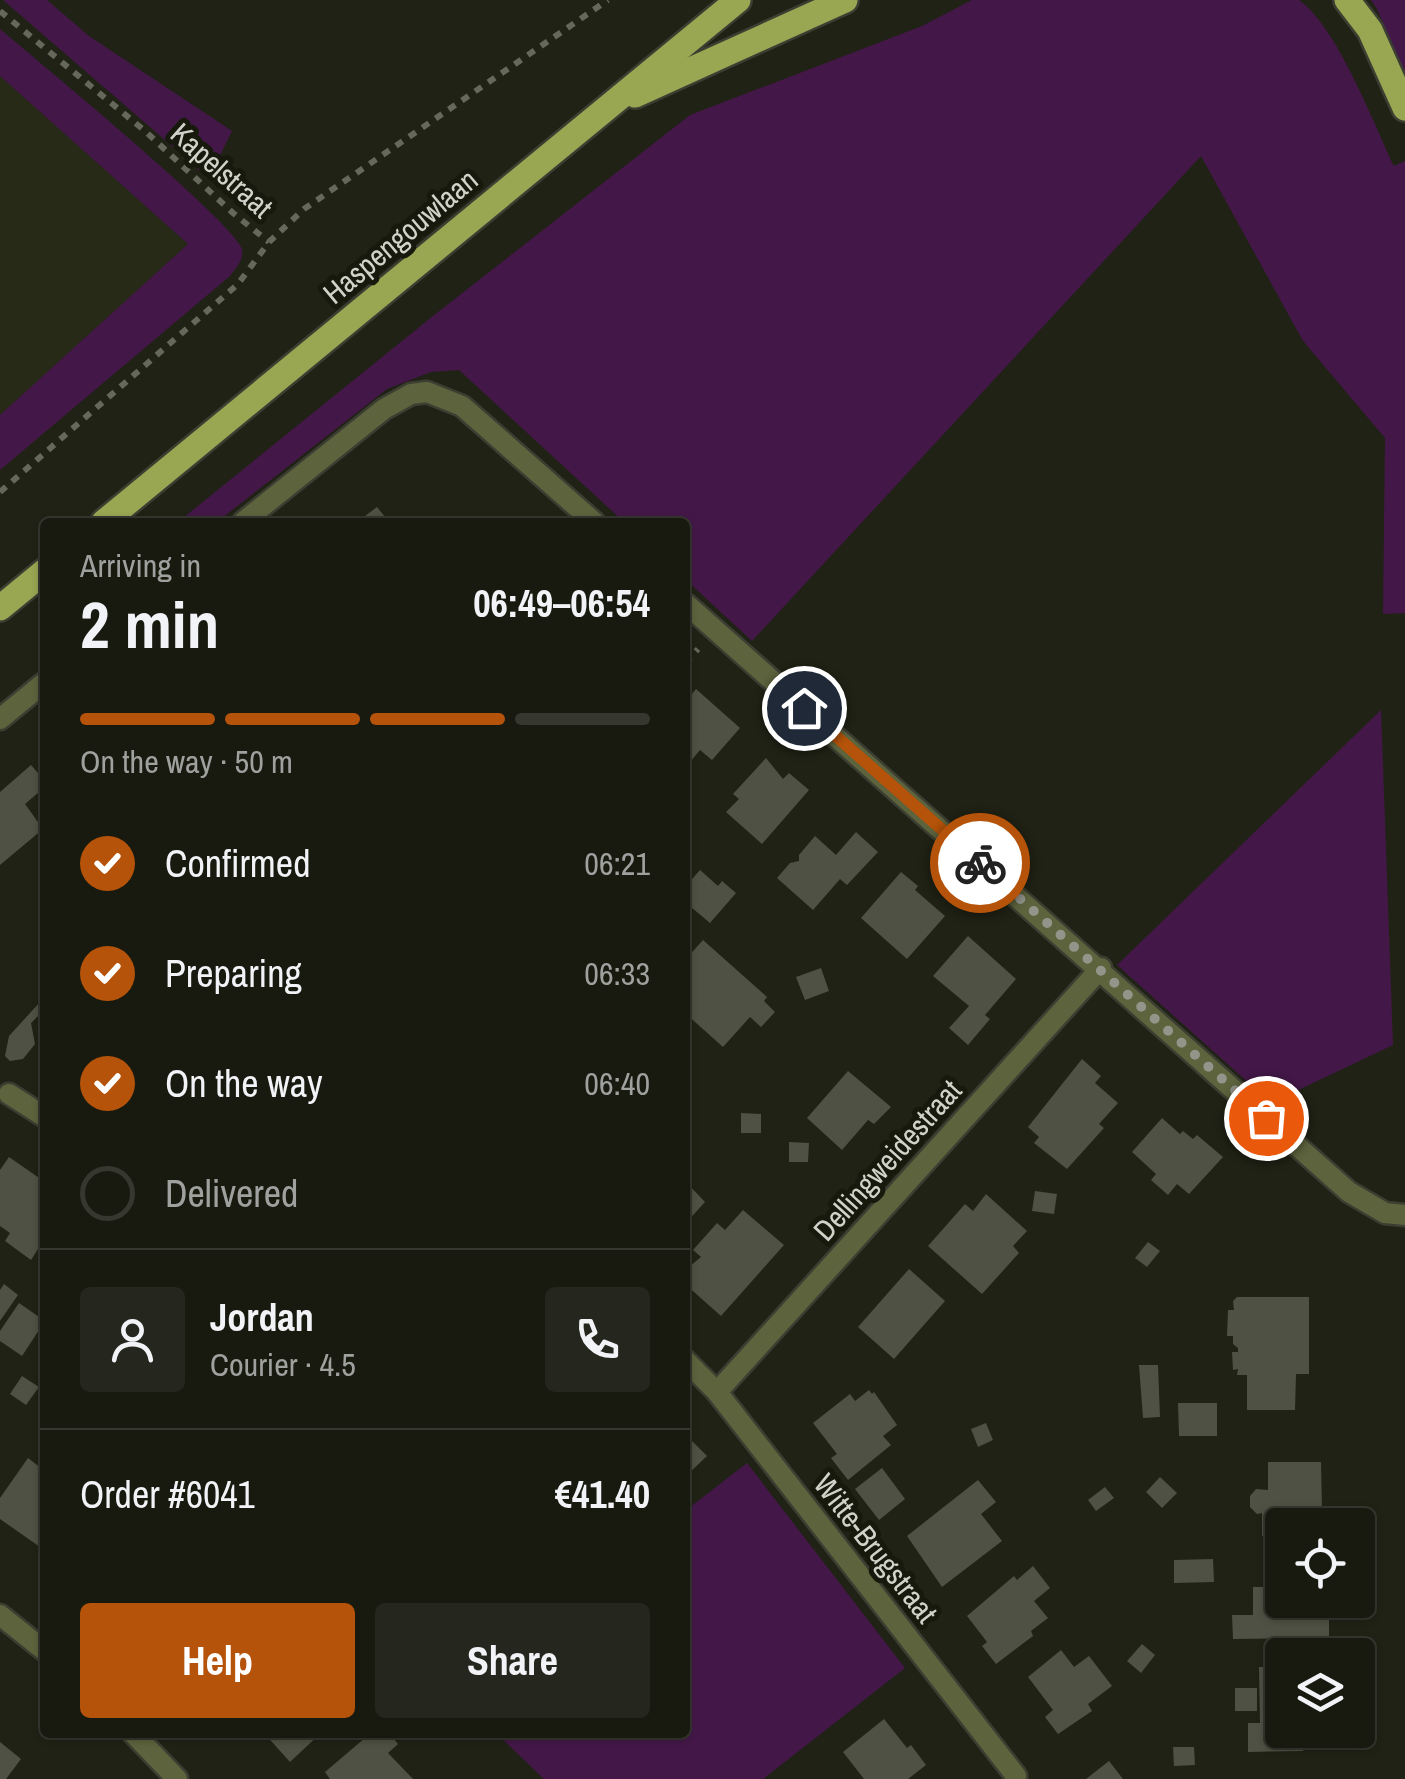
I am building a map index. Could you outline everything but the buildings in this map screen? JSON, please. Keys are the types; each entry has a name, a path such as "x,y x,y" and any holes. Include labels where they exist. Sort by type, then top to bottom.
{"main road":[{"name":"Haspengouwlaan","path":"109,518 738,0"},
{"path":"604,110 845,0"},
{"path":"1347,0 1370,30 1405,108"},
{"path":"0,608 40,575"}],"street":[{"path":"248,518 384,409 410,394 427,392 462,406 589,518"},
{"path":"690,606 1349,1192 1385,1214 1405,1215"},
{"path":"0,719 40,686"},
{"name":"Dellingweidestraat","path":"717,1392 1101,968"},
{"path":"9,1094 40,1113"},
{"name":"Witte-Brugstraat","path":"690,1365 717,1392 1016,1776"},
{"path":"0,1615 40,1647"},
{"path":"138,1738 178,1779"}],"path":[{"path":"269,242 304,209 608,0"},
{"name":"Kapelstraat","path":"0,11 269,242 238,284 0,492"}],"shaded area":[{"path":"3,0 47,0 89,36 232,131 209,178"},
{"path":"972,0 1299,0 1313,13 1353,77 1394,166 1405,161 1405,613 1383,614 1385,438 1303,341 1201,156 752,641 690,584 690,518 620,518 459,370 431,372 387,389 222,518 183,518 690,115 922,26"},
{"path":"1371,0 1405,0 1405,73 1377,9"},
{"path":"0,29 206,208 231,234 242,253 230,276 0,470 0,415 188,244 0,76"},
{"path":"0,76 188,244 0,415"},
{"path":"1381,710 1393,1045 1271,1103 1117,965"},
{"path":"747,1463 905,1668 763,1779 544,1779 501,1738 690,1738 690,1507"}],"way so far":[{"path":"980,863 1266,1118"}],"route":[{"path":"804,708 980,863"}]}
